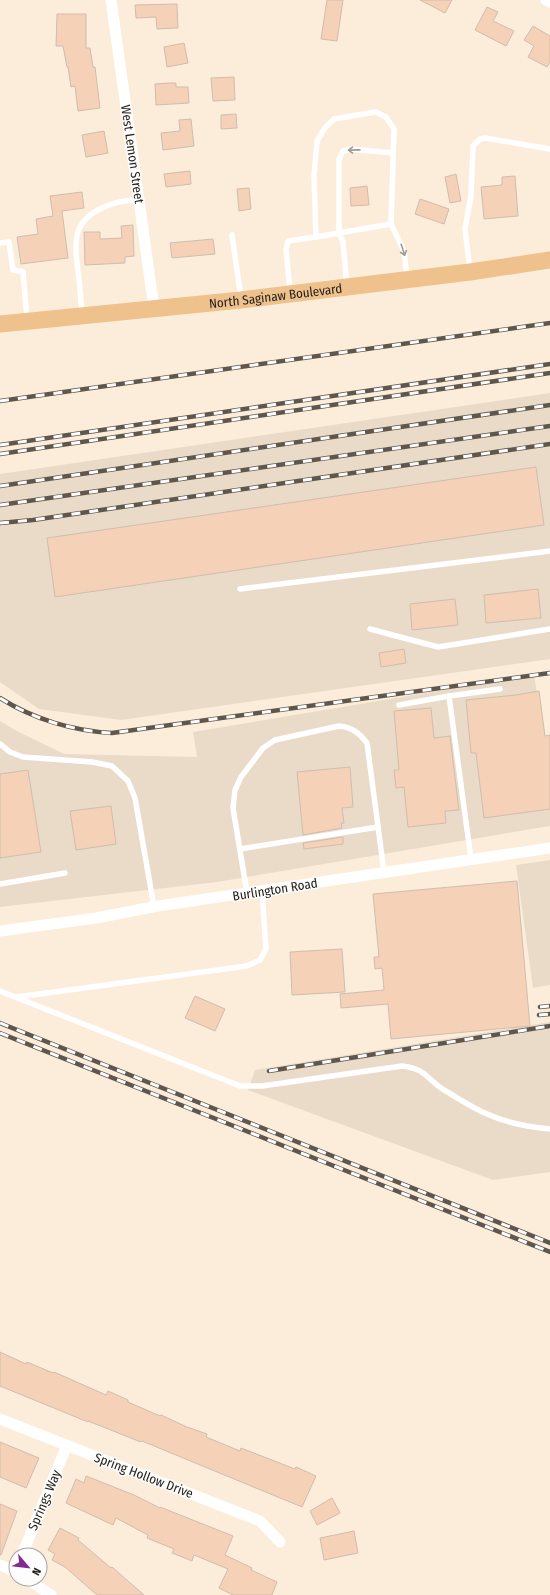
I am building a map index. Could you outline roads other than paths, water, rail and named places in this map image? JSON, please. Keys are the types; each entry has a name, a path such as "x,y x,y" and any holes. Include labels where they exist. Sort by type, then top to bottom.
{"main road":[{"name":"North Saginaw Boulevard","path":"0,324 241,300 407,278 470,272 550,260"}],"street":[{"name":"West Lemon Street","path":"111,0 154,308"},
{"path":"546,0 550,2"},
{"name":"Burlington Road","path":"0,931 96,918 154,907 550,848"},
{"name":"Spring Hollow Drive","path":"0,1419 260,1521 280,1542"},
{"name":"Springs Way","path":"25,1547 67,1445"},
{"path":"39,1587 51,1595"}],"lane":[{"path":"316,238 314,176 316,140 334,119 376,112 386,117 394,129 391,224 404,251 407,278"},
{"path":"470,272 465,229 471,196 473,146 480,139 485,138 550,149"},
{"path":"347,286 343,242 339,233 339,159 343,152 351,149 393,153"},
{"path":"82,315 75,242 78,229 91,213 110,204 126,200 139,200"},
{"path":"290,294 286,249 288,241 316,238 391,224"},
{"path":"232,235 241,300"},
{"path":"0,243 9,242 13,270 24,272 27,321"},
{"path":"240,589 550,551"},
{"path":"370,630 438,648 550,629"},
{"path":"399,705 500,689"},
{"path":"449,696 471,859"},
{"path":"247,893 233,808 235,790 241,776 251,761 263,748 275,740 339,726 347,726 354,730 367,743 384,872"},
{"path":"0,744 10,752 23,757 92,762 112,766 128,781 135,798 154,907"},
{"path":"240,849 378,827"},
{"path":"0,884 65,872"},
{"path":"16,997 247,966 260,960 266,949 262,891"},
{"path":"0,991 240,1086 262,1086 402,1066 414,1067 426,1074 442,1088 487,1114 525,1126 550,1129"}],"railway":[{"path":"0,401 550,323"},
{"path":"0,445 550,364"},
{"path":"0,454 550,373"},
{"path":"0,486 550,405"},
{"path":"0,505 550,426"},
{"path":"0,523 33,520 550,444"},
{"path":"0,698 26,712 54,723 83,730 112,733 550,673"},
{"path":"540,1007 550,1006"},
{"path":"539,1015 550,1014"},
{"path":"0,1023 550,1243"},
{"path":"269,1071 550,1026"},
{"path":"0,1033 550,1252"}]}
